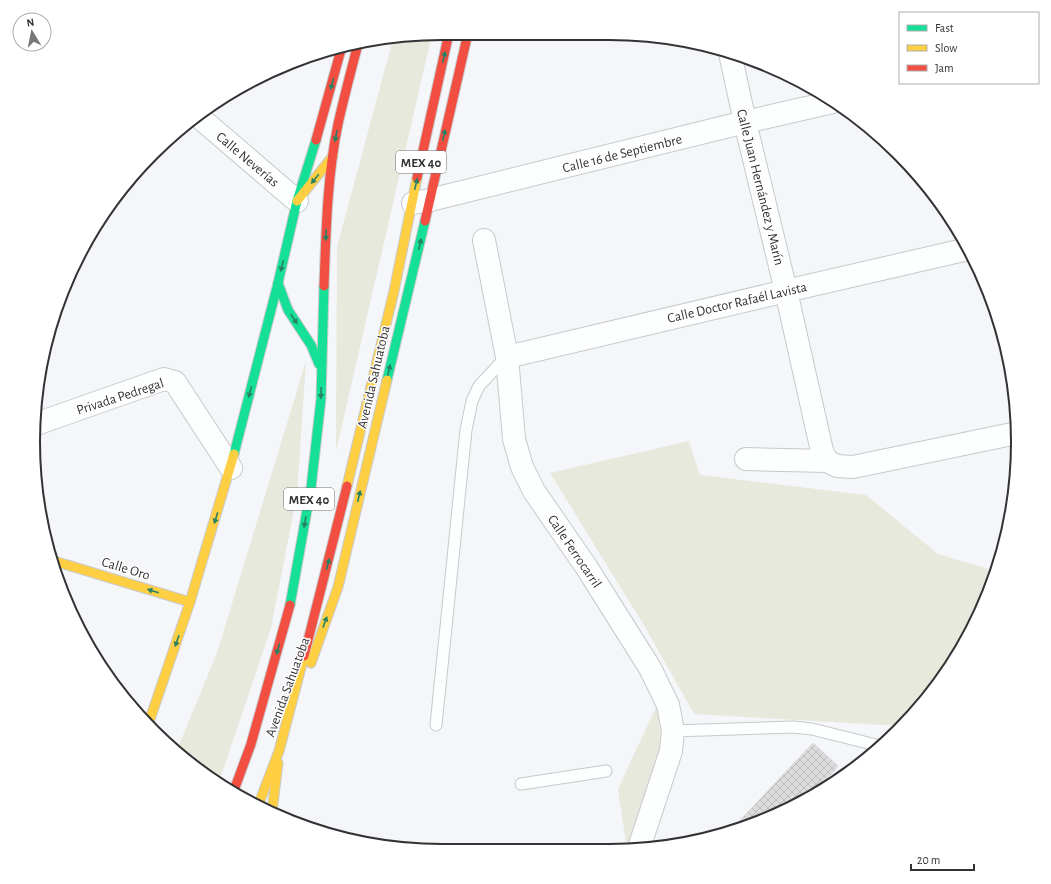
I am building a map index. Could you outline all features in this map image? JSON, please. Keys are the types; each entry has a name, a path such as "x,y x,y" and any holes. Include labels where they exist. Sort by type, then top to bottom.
{"main road":[{"name":"Avenida Sahuatoba","path":"279,751 338,587 420,202 448,40"},
{"name":"Avenida Sahuatoba","path":"279,751 341,514 394,291 454,90 466,40"},
{"name":"MEX 40","path":"333,156 338,125 357,50"},
{"path":"150,718 190,602 231,468 278,283 297,201 314,149 340,54"},
{"name":"Avenida Sahuatoba","path":"235,786 251,744 289,611 311,488 321,399 326,231 333,156"},
{"path":"297,201 333,156"},
{"path":"278,283 284,302 312,345 322,371"},
{"name":"Calle Oro","path":"59,562 190,602"},
{"name":"MEX 40","path":"260,801 279,751"},
{"path":"273,807 279,751"}],"street":[{"name":"Calle Juan Hernández y Marín","path":"731,59 822,452 827,461"},
{"name":"Calle 16 de Septiembre","path":"420,202 825,104"},
{"name":"Calle Neverías","path":"202,120 297,201"},
{"name":"Calle Ferrocarril","path":"484,240 507,357 514,439 522,467 534,491 587,568 650,668 668,705 673,732 671,752 641,843"},
{"name":"Calle Doctor Rafaél Lavista","path":"507,357 963,251"},
{"name":"Privada Pedregal","path":"41,422 164,378 169,379 175,382 231,468"},
{"path":"746,459 827,461 838,466 853,467 1011,434"}],"lane":[{"path":"436,725 466,430 472,401 479,386 507,357"},
{"path":"673,732 793,727 818,730 874,744"},
{"path":"521,784 606,771"}],"shaded area":[{"path":"431,40 336,451 337,247 392,43"},
{"path":"306,361 297,494 271,628 221,777 197,761 179,746 217,653"},
{"path":"689,441 700,475 866,495 938,554 990,570 970,620 957,643 928,687 893,726 694,714 645,627 550,473"},
{"path":"657,705 663,755 632,843 626,843 618,789"}],"building":[{"path":"813,743 838,766 826,780 810,790 787,803 737,823"}],"traffic: fast":[{"path":"234,454 278,283 297,201 316,140"},
{"path":"387,380 425,221"},
{"path":"278,283 288,310 311,345 319,364"},
{"path":"290,605 311,488 321,399 324,286"}],"traffic: slow":[{"path":"297,201 333,156"},
{"path":"347,486 394,291 417,178"},
{"path":"311,663 338,587 387,380"},
{"path":"150,718 190,602 234,454"},
{"path":"59,562 190,602"},
{"path":"260,801 279,751 304,656"},
{"path":"273,807 278,763"}],"traffic: jam":[{"path":"417,178 447,40"},
{"path":"425,221 466,40"},
{"path":"324,286 325,246 331,164 338,124 357,50"},
{"path":"316,140 340,54"},
{"path":"304,656 347,486"},
{"path":"235,786 251,744 290,605"}]}
